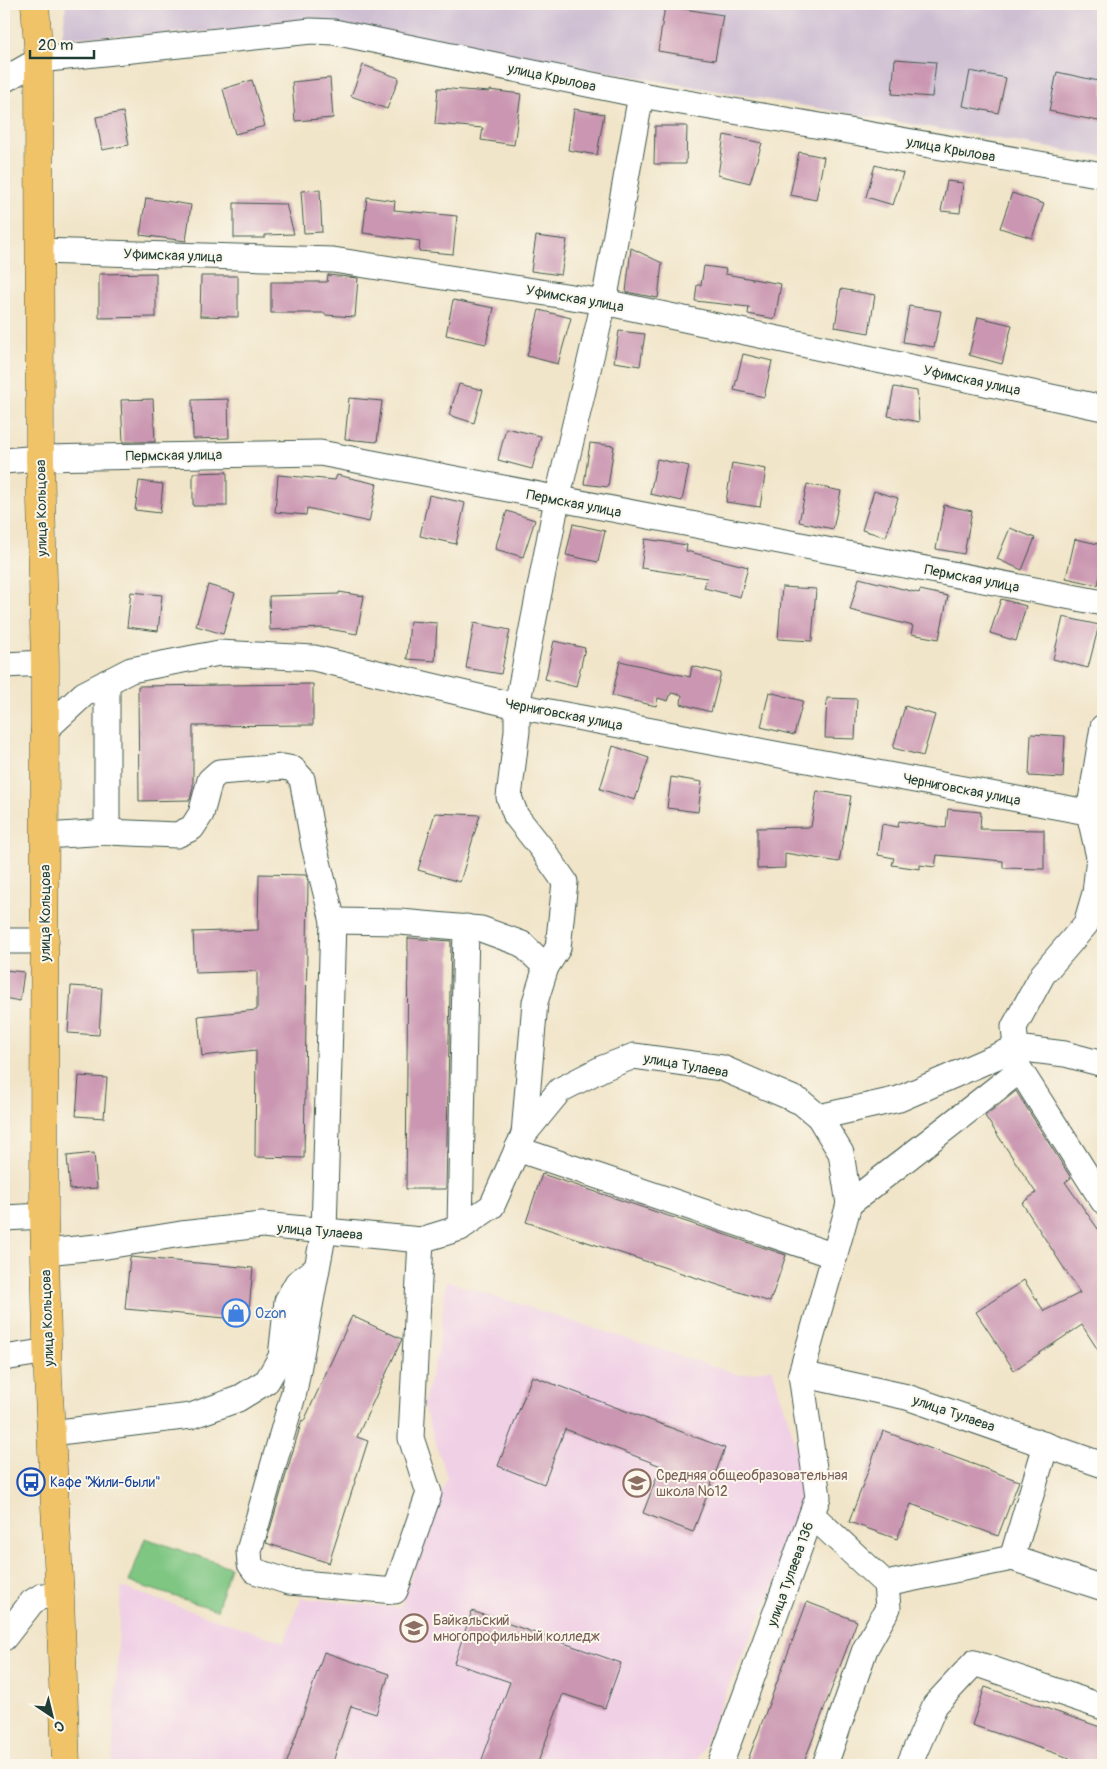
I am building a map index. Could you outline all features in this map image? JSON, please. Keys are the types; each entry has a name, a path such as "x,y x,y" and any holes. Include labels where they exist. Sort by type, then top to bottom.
{"main road":[{"name":"улица Кольцова","path":"35,4 39,60 40,458 45,663 46,941 44,1216 66,1765"}],"street":[{"name":"улица Крылова","path":"4,80 39,60 310,32 334,32 641,95 1103,175"},
{"path":"641,95 604,302 557,500 517,706 517,731 509,797 516,816 565,882 558,948 546,967 535,1002 521,1142 835,1256"},
{"name":"Уфимская улица","path":"39,251 334,260 604,302 1103,408"},
{"name":"Пермская улица","path":"4,460 320,453 557,500 1103,603"},
{"name":"Черниговская улица","path":"44,731 84,694 130,670 219,653 314,658 517,706 1096,814"},
{"path":"4,665 45,663"},
{"path":"107,682 107,832"},
{"path":"1103,727 1096,814 1099,857 1095,893 1086,924 1043,974 1014,1027 1018,1059 1103,1201"},
{"path":"45,836 107,832 178,835 192,828 201,814 210,780 220,772 283,766 294,769 302,780 314,846 332,921 324,1231 294,1392 249,1551 250,1564 255,1572 289,1582 395,1591 429,1493 411,1438 421,1240"},
{"path":"332,921 400,922 481,928 522,944 546,967"},
{"path":"460,1228 466,927"},
{"path":"4,941 46,941"},
{"path":"819,1117 899,1099 1018,1059 1064,1054 1103,1064"},
{"name":"улица Тулаева","path":"45,1252 107,1246 181,1234 262,1225 421,1240 460,1228 492,1206 521,1142 560,1090 603,1068 634,1056 722,1068 801,1102 819,1117 841,1153 849,1204"},
{"path":"849,1204 1018,1059"},
{"name":"улица Тулаева 136","path":"720,1765 818,1497 801,1374 849,1204"},
{"path":"4,1218 44,1216"},
{"path":"52,1433 191,1416 238,1399 267,1381 281,1357 287,1301 297,1282 316,1269"},
{"path":"4,1358 48,1351"},
{"name":"улица Тулаева","path":"801,1374 907,1397 1103,1465"},
{"path":"1012,1558 1046,1445"},
{"path":"812,1515 886,1584 888,1608 866,1649 825,1765"},
{"path":"886,1584 1012,1558 1103,1588"},
{"path":"4,1638 32,1602 42,1596 60,1597"},
{"path":"909,1765 934,1705 974,1663 1103,1707"}],"shaded area":[{"path":"66,4 1103,4 1103,157 339,26 62,38"},
{"path":"446,1281 740,1375 772,1368 806,1477 789,1553 728,1687 696,1765 112,1765 121,1587 284,1642 301,1598 400,1608 447,1477 423,1405 439,1347"}],"green space":[{"path":"145,1538 230,1567 217,1610 129,1582"}],"building":[{"path":"665,6 723,15 715,60 658,51"},
{"path":"895,59 936,62 932,97 892,94"},
{"path":"363,65 399,78 387,109 351,96"},
{"path":"970,71 1006,78 998,113 963,106"},
{"path":"1057,72 1103,82 1103,122 1049,111"},
{"path":"330,78 333,118 295,121 292,82"},
{"path":"252,80 265,126 235,134 223,89"},
{"path":"438,88 489,92 489,90 521,94 514,145 481,140 483,128 435,124"},
{"path":"574,109 604,114 597,155 568,150"},
{"path":"123,112 129,145 102,150 96,117"},
{"path":"655,126 687,126 686,164 654,164"},
{"path":"724,135 762,143 750,183 718,175"},
{"path":"799,152 824,157 816,200 790,195"},
{"path":"875,165 903,173 893,205 866,197"},
{"path":"947,181 963,183 960,213 941,211"},
{"path":"320,190 322,232 304,233 301,191"},
{"path":"1012,193 1044,204 1032,238 1000,228"},
{"path":"367,197 395,201 394,210 457,216 453,254 419,251 420,241 363,233"},
{"path":"146,198 191,205 186,241 140,235"},
{"path":"234,203 286,204 294,234 265,235 265,238 234,238"},
{"path":"536,236 567,240 561,275 531,271"},
{"path":"631,248 662,263 658,298 626,292"},
{"path":"704,266 726,269 725,274 781,284 775,319 748,314 749,307 695,301 697,285 701,285"},
{"path":"156,273 156,317 99,318 99,274"},
{"path":"328,275 358,278 355,317 325,315 325,313 271,313 271,282 327,282"},
{"path":"201,276 238,276 238,317 200,316"},
{"path":"841,289 875,295 869,333 835,327"},
{"path":"453,300 494,308 486,344 446,335"},
{"path":"909,306 941,311 934,347 903,342"},
{"path":"539,310 571,318 558,364 527,356"},
{"path":"978,317 1012,325 1002,364 969,355"},
{"path":"619,331 645,334 640,366 614,362"},
{"path":"743,354 772,361 764,397 734,390"},
{"path":"459,384 483,390 474,423 449,415"},
{"path":"894,387 917,391 919,422 888,416"},
{"path":"349,398 382,401 377,442 345,439"},
{"path":"153,399 155,442 123,442 121,400"},
{"path":"228,399 229,438 193,439 192,400"},
{"path":"506,428 541,436 532,469 498,460"},
{"path":"590,443 614,446 608,487 584,484"},
{"path":"657,459 689,466 682,501 650,494"},
{"path":"732,463 766,469 760,507 726,502"},
{"path":"227,472 227,506 193,506 193,473"},
{"path":"278,475 335,480 337,475 377,484 369,522 307,508 306,515 275,512"},
{"path":"139,481 163,484 160,513 135,510"},
{"path":"807,484 841,491 833,529 799,522"},
{"path":"874,491 898,498 886,537 862,530"},
{"path":"429,495 465,503 456,544 420,536"},
{"path":"944,505 972,511 964,554 936,549"},
{"path":"507,511 535,520 523,557 495,549"},
{"path":"573,524 605,531 598,562 566,555"},
{"path":"1010,528 1035,538 1022,570 997,559"},
{"path":"645,539 687,545 686,551 748,567 740,597 704,588 707,578 641,568"},
{"path":"1075,539 1103,545 1103,563 1098,585 1066,578"},
{"path":"859,578 919,593 920,590 948,596 939,639 911,634 913,626 850,610"},
{"path":"208,585 235,593 223,634 196,626"},
{"path":"782,587 816,589 812,641 778,639"},
{"path":"131,592 162,595 158,631 127,627"},
{"path":"339,592 364,596 357,634 323,628 270,630 269,596 339,594"},
{"path":"1001,599 1026,606 1016,641 990,633"},
{"path":"1063,617 1099,625 1088,668 1053,659"},
{"path":"410,621 437,623 435,661 407,659"},
{"path":"474,623 510,630 501,674 466,668"},
{"path":"554,641 585,648 576,687 545,679"},
{"path":"620,661 690,677 692,666 721,673 711,712 681,704 682,695 671,693 668,701 658,698 656,706 612,696"},
{"path":"313,684 313,725 193,726 193,787 190,800 139,801 138,686"},
{"path":"769,692 803,701 794,735 761,727"},
{"path":"827,698 857,699 855,739 825,738"},
{"path":"905,706 935,715 923,756 893,748"},
{"path":"1031,734 1065,736 1063,778 1029,776"},
{"path":"613,746 649,758 635,800 600,789"},
{"path":"671,777 702,782 698,812 667,808"},
{"path":"817,791 851,796 839,862 785,853 785,868 757,869 757,828 811,827"},
{"path":"948,809 981,812 980,829 1044,830 1044,869 1003,868 1003,861 937,855 935,867 920,865 920,869 892,865 894,858 878,855 882,824 898,827 899,821 946,828"},
{"path":"435,813 480,815 460,882 418,870"},
{"path":"259,874 306,875 308,881 304,1158 255,1157 256,1050 202,1056 198,1016 257,1010 257,971 195,973 193,932 258,930"},
{"path":"408,938 451,941 446,1189 406,1189"},
{"path":"4,970 24,972 20,1001 4,998"},
{"path":"71,986 102,988 99,1035 68,1033"},
{"path":"79,1076 107,1078 104,1118 76,1116"},
{"path":"1016,1091 1071,1178 1065,1182 1103,1236 1103,1358 1082,1325 1014,1370 976,1312 1024,1280 1044,1311 1080,1293 1022,1203 1036,1193 985,1116"},
{"path":"94,1153 97,1188 70,1190 67,1156"},
{"path":"542,1174 786,1255 770,1302 526,1222"},
{"path":"130,1257 253,1268 248,1320 125,1309"},
{"path":"352,1316 402,1339 357,1437 368,1441 329,1563 266,1543 302,1420 304,1421"},
{"path":"532,1376 725,1448 693,1532 643,1513 661,1466 565,1429 544,1484 498,1466"},
{"path":"883,1431 1019,1481 998,1536 911,1504 897,1539 849,1522"},
{"path":"807,1602 857,1621 803,1765 746,1765"},
{"path":"472,1611 621,1663 605,1708 563,1694 537,1765 480,1765 510,1682 454,1663"},
{"path":"324,1652 389,1674 376,1714 351,1706 332,1765 286,1765"},
{"path":"985,1687 1103,1728 1103,1765 1090,1765 972,1725"}],"place":[{"name":"Ozon","path":"236,1313"},
{"name":"Кафе \"Жили-были\"","path":"31,1482"},
{"name":"Средняя общеобразовательная школа №12","path":"637,1483"},
{"name":"Байкальский многопрофильный колледж","path":"414,1628"}]}
